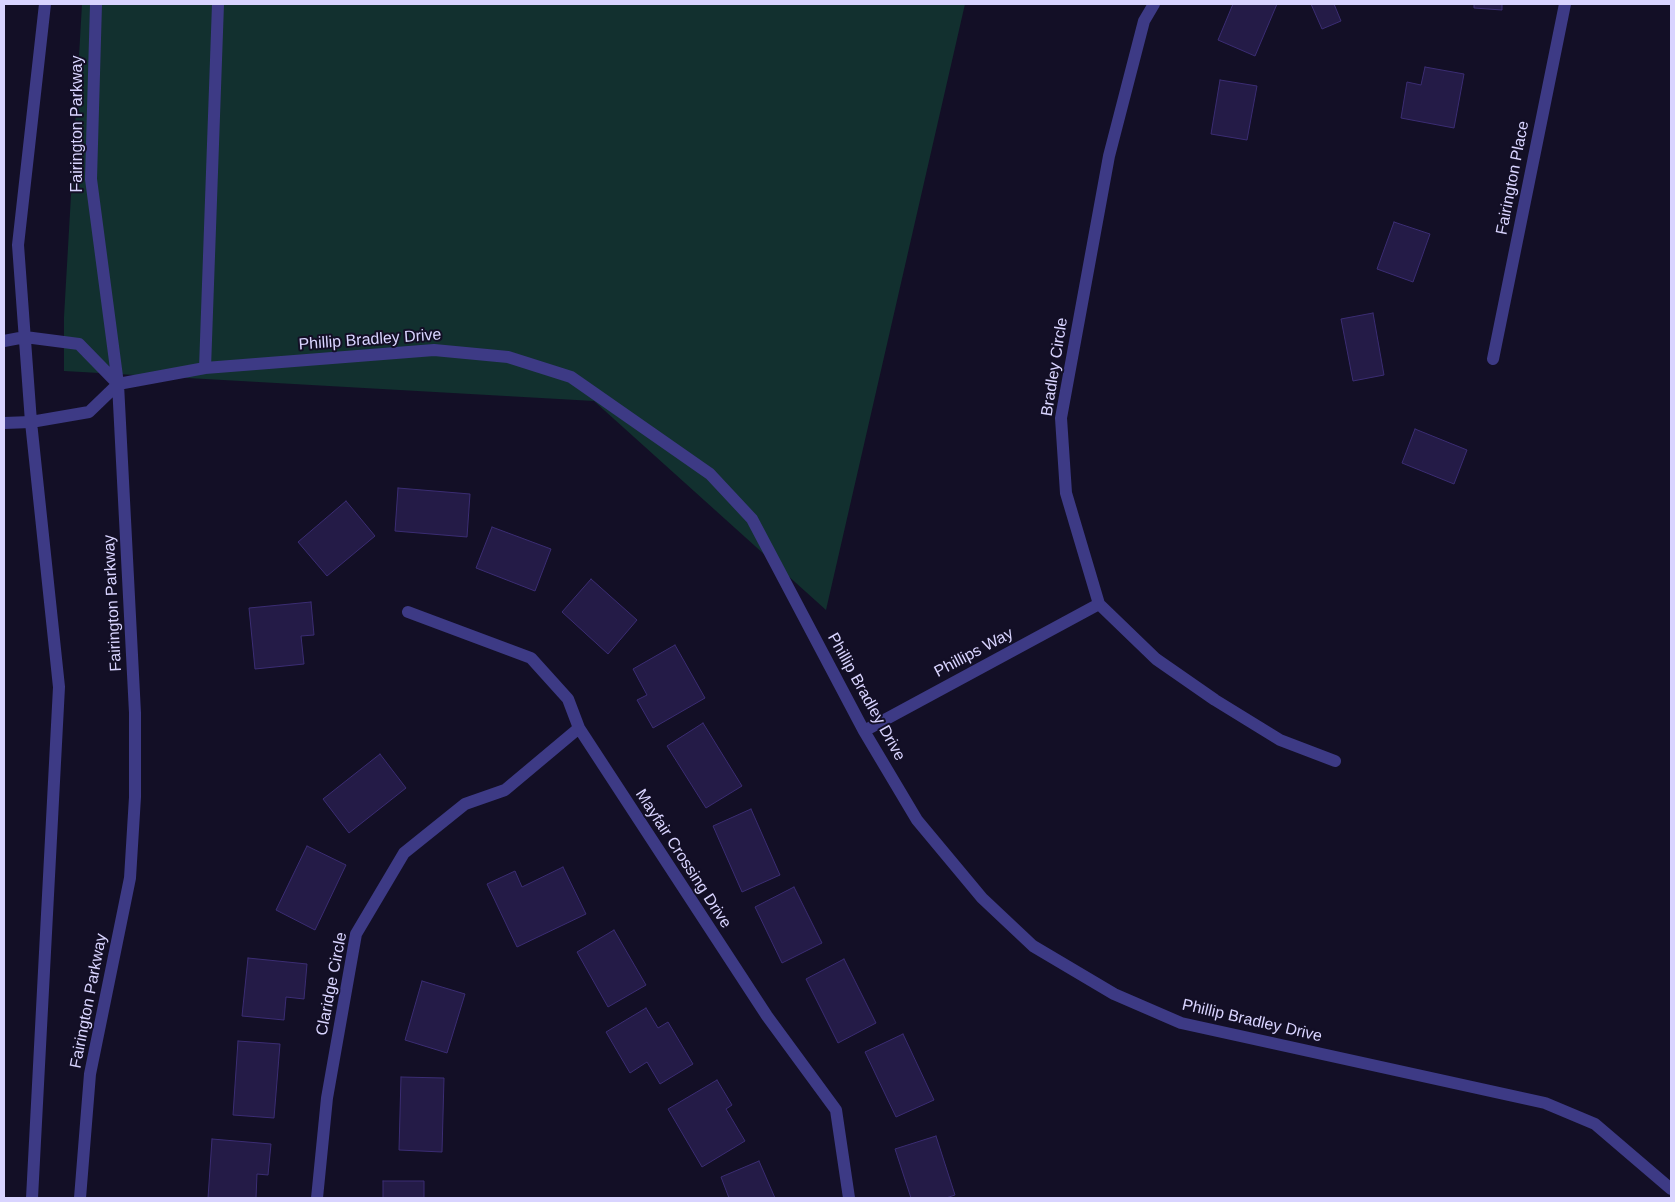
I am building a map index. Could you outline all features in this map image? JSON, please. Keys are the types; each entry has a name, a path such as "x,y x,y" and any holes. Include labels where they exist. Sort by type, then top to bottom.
{"street":[{"path":"32,1198 59,687 31,422 18,245 45,4"},
{"name":"Fairington Parkway","path":"80,1198 90,1074 130,878 135,797 134,713 118,384 91,179 96,4"},
{"path":"205,368 218,4"},
{"name":"Bradley Circle","path":"1098,604 1066,493 1061,418 1110,156 1144,21 1154,4"},
{"name":"Fairington Place","path":"1493,359 1564,4"},
{"path":"4,341 25,337 79,344 118,384 89,412 31,422 4,423"},
{"name":"Phillip Bradley Drive","path":"118,384 205,368 434,350 508,357 570,377 710,474 752,519 864,730 917,820 982,898 1033,946 1114,994 1181,1023 1545,1103 1594,1124 1671,1189"},
{"path":"1098,604 1156,659 1215,700 1280,740 1335,761"},
{"name":"Phillips Way","path":"864,730 1098,604"},
{"name":"Mayfair Crossing Drive","path":"408,612 532,658 568,699 579,728 767,1016 836,1110 849,1198"},
{"name":"Claridge Circle","path":"317,1198 328,1098 356,934 404,853 465,804 505,790 579,728"}],"green space":[{"path":"82,4 965,4 826,610 594,401 64,371 64,317"}],"building":[{"path":"1233,4 1277,4 1255,56 1218,40"},
{"path":"1311,4 1334,4 1341,21 1322,29"},
{"path":"1474,4 1502,4 1502,10 1474,8"},
{"path":"1425,67 1464,74 1454,128 1401,118 1407,82 1421,85"},
{"path":"1220,80 1257,86 1247,140 1211,134"},
{"path":"1394,222 1430,234 1413,282 1377,269"},
{"path":"1373,313 1384,375 1353,381 1341,319"},
{"path":"1415,429 1467,450 1454,484 1402,463"},
{"path":"398,488 470,494 467,537 395,531"},
{"path":"346,501 375,536 327,576 298,542"},
{"path":"492,527 551,549 535,591 476,568"},
{"path":"591,579 637,620 608,654 562,612"},
{"path":"311,602 314,635 301,636 304,664 255,669 249,608"},
{"path":"675,645 705,698 653,728 637,700 647,695 633,669"},
{"path":"703,723 742,786 706,808 667,746"},
{"path":"380,754 406,788 349,833 323,799"},
{"path":"751,809 780,875 742,892 713,826"},
{"path":"307,846 346,865 315,930 276,910"},
{"path":"563,867 586,914 517,947 487,884 515,871 522,887"},
{"path":"794,887 822,943 782,963 755,907"},
{"path":"614,930 646,985 608,1007 577,952"},
{"path":"248,958 307,964 304,999 286,997 284,1020 242,1016"},
{"path":"844,959 876,1023 838,1043 806,979"},
{"path":"422,981 465,994 447,1053 405,1040"},
{"path":"646,1008 658,1028 668,1022 693,1064 660,1084 647,1062 630,1073 606,1032"},
{"path":"903,1034 934,1100 896,1117 865,1052"},
{"path":"238,1041 280,1044 274,1118 233,1115"},
{"path":"401,1077 444,1078 442,1152 399,1150"},
{"path":"717,1080 732,1105 726,1109 745,1141 702,1167 668,1109"},
{"path":"936,1136 955,1195 946,1198 911,1198 895,1149"},
{"path":"212,1139 271,1144 268,1175 257,1174 256,1198 208,1198"},
{"path":"759,1161 775,1198 729,1198 721,1177"},
{"path":"383,1181 424,1181 424,1198 383,1198"}]}
